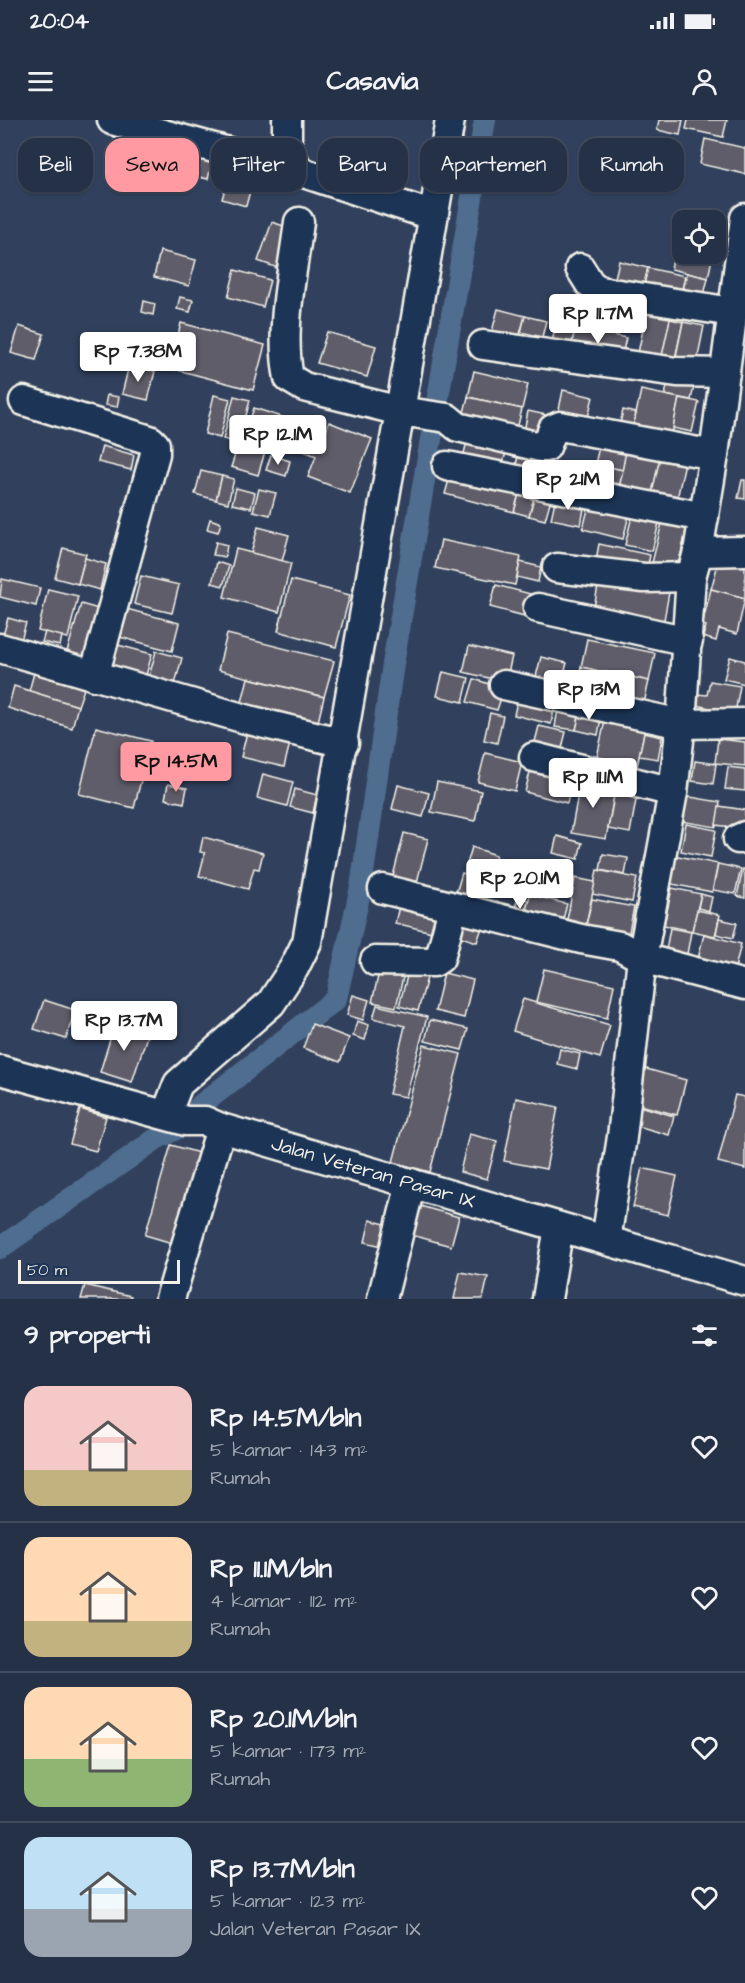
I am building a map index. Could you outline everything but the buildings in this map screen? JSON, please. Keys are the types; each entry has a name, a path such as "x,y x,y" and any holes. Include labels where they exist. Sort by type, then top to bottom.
{"street":[{"path":"112,120 211,147"},
{"path":"286,120 287,138"},
{"path":"170,1299 194,1121 178,1084 271,1003 294,968 307,942 405,412 431,215 450,120"},
{"path":"306,174 431,215"},
{"path":"606,1240 622,1137 642,957 673,792 694,565 714,455 745,218"},
{"path":"299,222 288,319 286,362 289,378 304,387 405,412 447,418 458,427 540,447 546,447 555,427 567,426 714,455"},
{"path":"580,268 590,284 600,291 732,312"},
{"path":"483,345 677,372 725,373"},
{"path":"24,401 150,440 155,445 155,454 94,676"},
{"path":"447,465 704,517"},
{"path":"556,568 634,578 745,551"},
{"path":"538,608 688,641"},
{"path":"0,648 94,676 344,743"},
{"path":"504,685 681,724 745,723"},
{"path":"534,757 673,792"},
{"path":"383,889 453,908 620,946 642,957 745,985"},
{"path":"375,961 434,962 440,958 453,908"},
{"name":"Jalan Veteran Pasar IX","path":"0,1070 194,1121 745,1281"},
{"path":"382,1299 411,1183"},
{"path":"547,1299 559,1227"}],"waterway":[{"path":"0,1248 156,1139 186,1124 201,1105 336,999 361,887 393,664 485,120"}]}
